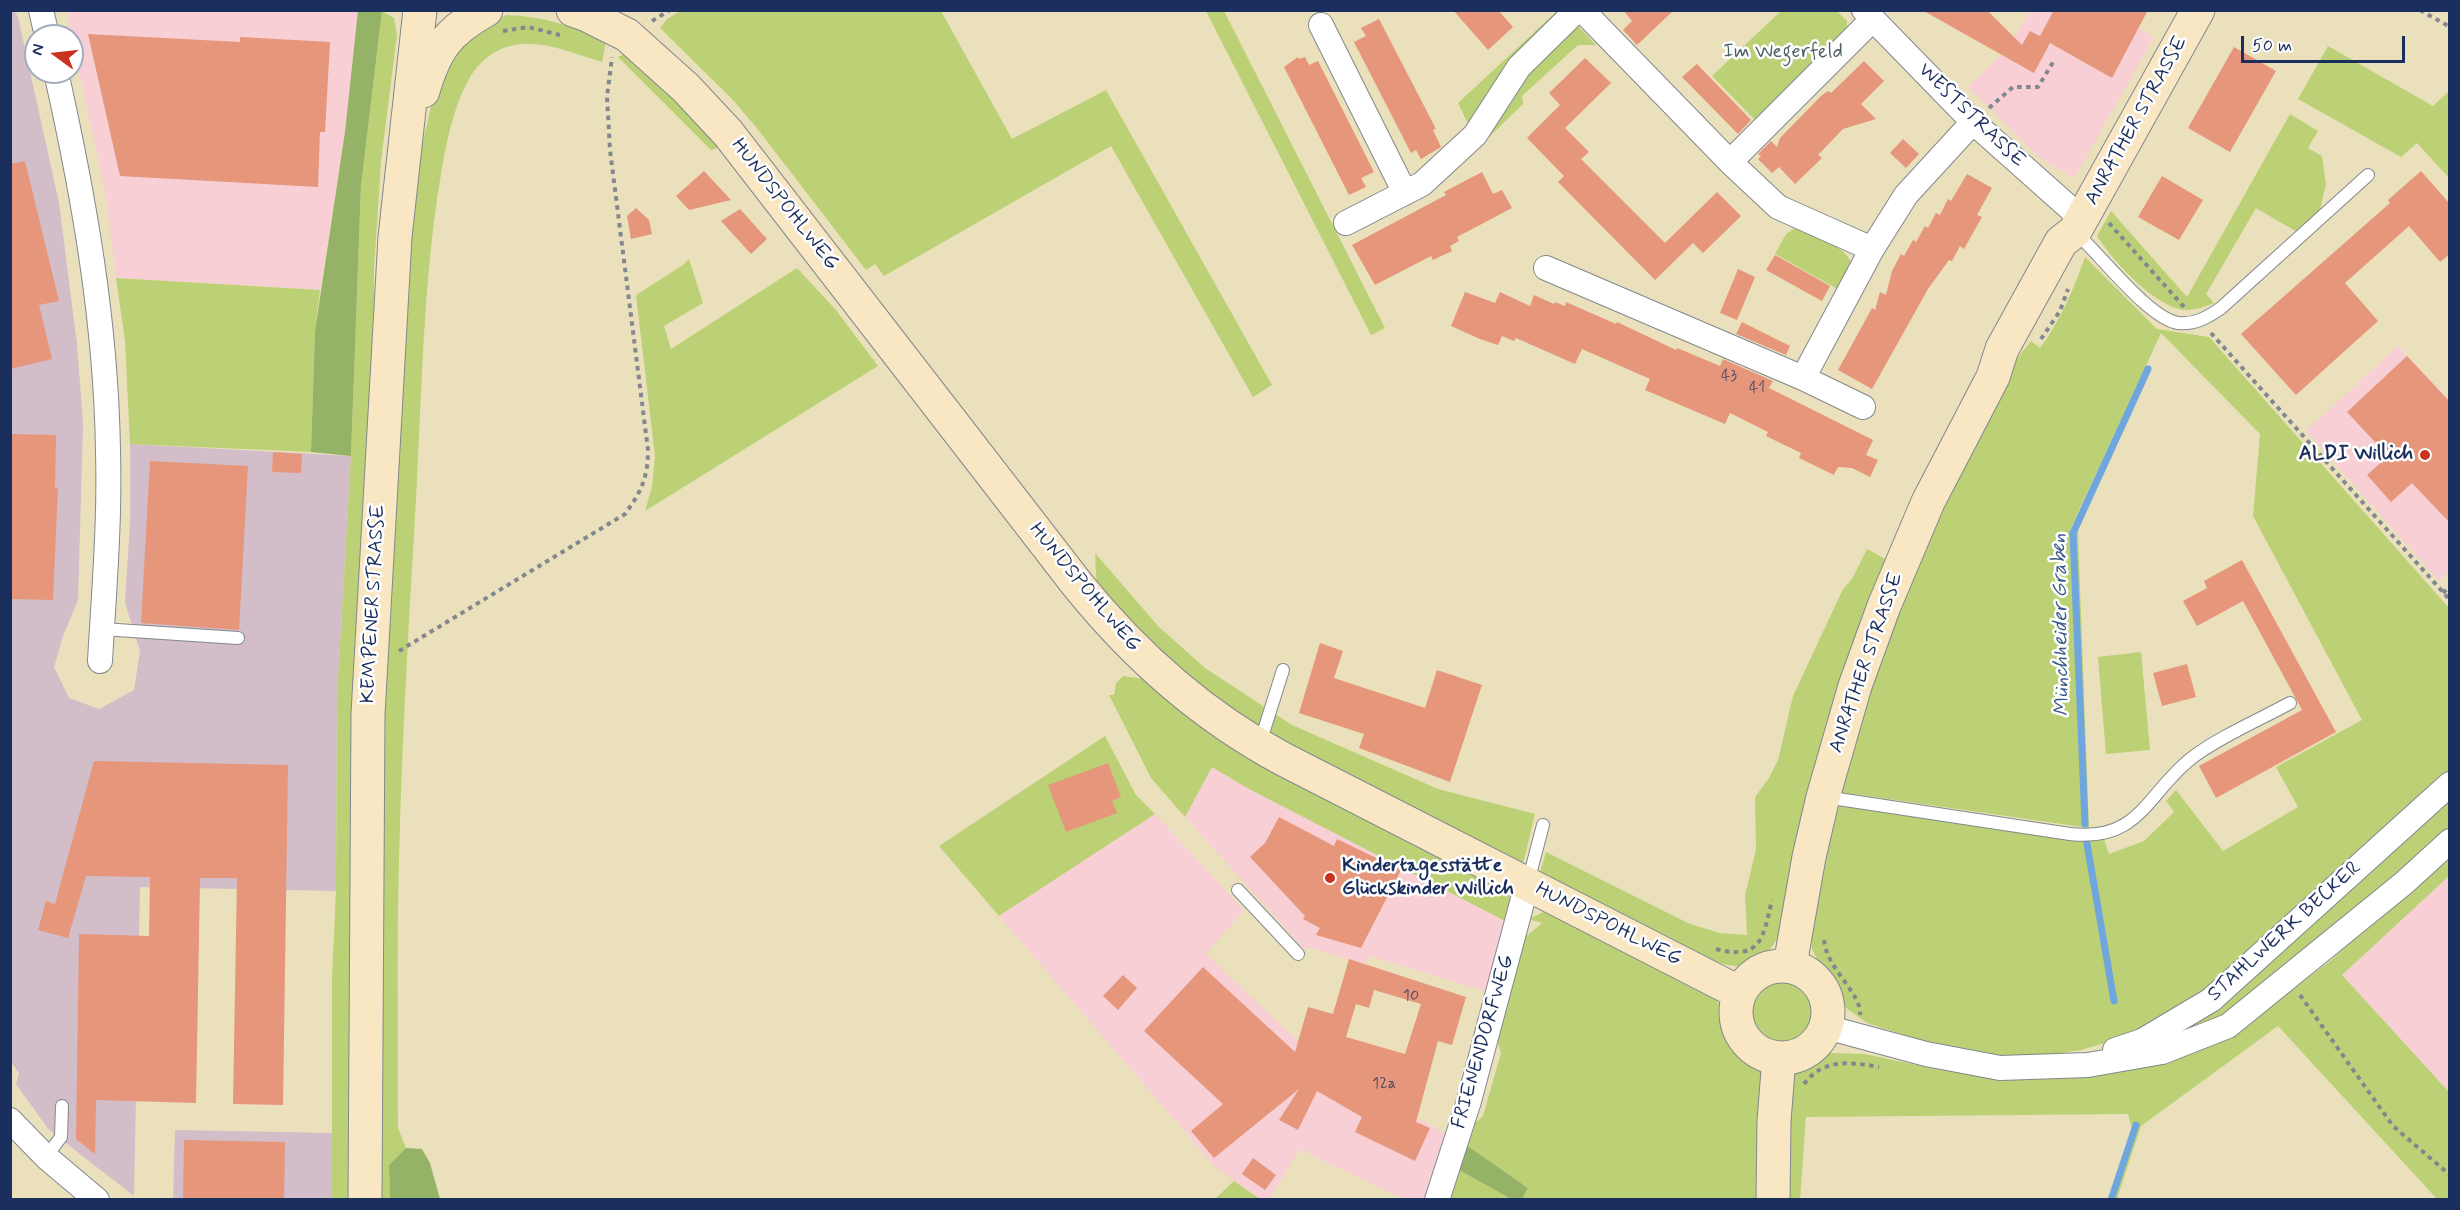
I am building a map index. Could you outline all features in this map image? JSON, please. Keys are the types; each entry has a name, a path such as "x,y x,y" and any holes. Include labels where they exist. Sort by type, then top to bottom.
{"street":[{"name":"KEMPENER STRASSE","path":"365,1200 368,714 395,237 420,10"},
{"path":"1346,223 1422,184 1475,135 1519,67 1577,10"},
{"path":"1582,10 1730,162 1778,207 1872,249"},
{"name":"ANRATHER STRASSE","path":"1790,965 1809,857 1823,796 1855,686 1888,595 1928,502 1993,376 2002,349 2061,242 2082,217 2198,10"},
{"path":"1730,162 1868,15"},
{"name":"WESTSTRASSE","path":"1868,15 1973,122 2082,217"},
{"name":"HUNDSPOHLWEG","path":"570,18 627,35 695,96 728,133 1042,540 1109,623 1170,683 1221,722 1259,745 1740,993"},
{"path":"395,237 419,103 430,64 441,45 466,22 494,21"},
{"path":"1322,25 1405,193"},
{"path":"59,84 85,210 101,333 108,453 100,661"},
{"path":"1803,378 1872,249 1905,195 1973,122"},
{"path":"1546,268 1803,378 1863,407"},
{"name":"STAHLWERK BECKER","path":"2070,1066 2142,1041 2211,1000 2450,784"},
{"name":"STAHLWERK BECKER","path":"1840,1031 1926,1054 2000,1068 2088,1065 2162,1052 2228,1026 2404,883 2450,841"},
{"name":"FRIENENDORFWEG","path":"1437,1200 1469,1101 1527,884"},
{"path":"1790,965 1812,977 1821,987 1828,1013 1840,1031 1819,1040 1808,1050 1794,1057 1779,1058 1758,1052 1742,1036 1737,1023 1736,1008 1740,993 1747,981 1773,966 1790,965"},
{"path":"1773,1200 1774,1121 1779,1058"},
{"path":"10,1120 46,1156 97,1200"}],"lane":[{"path":"2082,217 2162,317 2179,323 2200,320 2229,302 2368,175"},
{"path":"102,629 238,638"},
{"path":"1259,745 1283,670"},
{"path":"1823,796 2070,834 2093,835 2120,828 2133,819 2194,757 2290,703"},
{"path":"1527,884 1543,825"},
{"path":"1238,890 1298,954"},
{"path":"46,1156 61,1137 62,1106"}],"path":[{"path":"2420,10 2450,27"},
{"path":"494,21 528,27 570,18"},
{"path":"648,23 655,30"},
{"path":"394,654 625,514 639,494 648,470 648,450 610,150 607,97 612,57 603,51"},
{"path":"1973,122 2013,87 2038,87 2055,59"},
{"path":"2082,217 2200,320 2450,600"},
{"path":"2038,342 2060,311 2069,285"},
{"path":"2443,593 2450,586"},
{"path":"1823,935 1830,961 1859,1002 1860,1012 1840,1031 1847,1062"},
{"path":"1710,947 1743,952 1756,947 1763,939"},
{"path":"2300,995 2393,1126 2450,1175"}],"shaded area":[{"path":"10,11 14,11 18,17 24,44 24,84 33,84 59,203 77,344 83,424 78,600 63,636 54,667 69,698 99,709 134,690 140,651 125,603 130,522 130,444 351,456 337,698 336,891 140,887 134,1196 49,1130 16,1084 19,1073 11,1062"},
{"path":"66,11 358,11 345,132 320,290 116,278 105,192 82,84 84,84 84,24 69,24"},
{"path":"2031,11 2107,11 2154,37 2074,178 2040,158 1968,87 2005,51"},
{"path":"2398,346 2449,399 2449,571 2439,581 2306,431"},
{"name":"Kindertagesstätte Glückskinder Willich","path":"1211,767 1247,788 1507,922 1488,992 1370,956 1366,964 1308,947 1306,951 1185,817"},
{"path":"1155,814 1244,910 1206,954 1319,1061 1449,1136 1430,1199 1403,1199 1299,1149 1270,1199 1260,1199 1216,1168 999,916"},
{"path":"2449,876 2449,1092 2342,975"},
{"path":"175,1130 333,1133 332,1199 173,1200"}],"green space":[{"path":"358,10 382,11 361,186 351,456 311,452 315,331 345,132"},
{"path":"682,10 941,11 1012,139 1106,90 1272,385 1253,397 1111,146 884,276 875,264 866,270 756,127 732,99 660,28 667,19"},
{"path":"382,11 394,18 397,35 381,161 374,270 374,361 350,1199 332,1200 332,977 336,891 337,698 351,456 361,186"},
{"path":"1206,11 1224,11 1385,328 1371,335"},
{"path":"1557,11 1562,11 1469,126 1458,103"},
{"name":"Im Wegerfeld","path":"1781,11 1837,11 1847,21 1847,35 1756,121 1712,76"},
{"path":"507,15 532,17 558,23 606,42 602,62 540,45 510,46 496,52 482,62 466,84 454,114 446,146 435,214 427,295 402,756 398,910 398,1128 406,1148 389,1165 390,1199 376,1200 378,815 414,178 438,78 481,23"},
{"path":"1578,26 1596,45 1578,45 1522,96 1523,104 1488,138 1527,74"},
{"path":"2328,46 2433,106 2449,91 2449,178 2417,143 2401,157 2298,99"},
{"path":"626,53 721,142 718,148 711,150 618,57"},
{"path":"2290,114 2318,131 2308,148 2322,156 2326,184 2320,210 2297,232 2256,208 2206,294 2214,303 2187,310 2162,302 2124,270 2097,236 2111,211 2187,297"},
{"path":"1795,228 1828,241 1848,258 1851,264 1839,290 1775,254 1786,234"},
{"path":"2085,257 2157,329 2209,337 2449,608 2449,771 2203,996 2126,1037 2081,1050 2036,1057 1995,1057 1955,1050 1867,1023 1846,1008 1812,949 1811,922 1830,816 1893,611 2014,362 2031,341 2040,348 2060,316","holes":["2161,333 2260,434 2253,516 2362,720 2276,767 2298,807 2223,851 2176,790 2166,801 2174,812 2144,841 2109,854 2104,839 2076,841 1851,806 1854,794 2089,828 2078,532 2070,530"]},
{"path":"689,259 703,303 664,326 671,349 797,268 836,310 878,366 645,511 652,487 655,456 636,295"},
{"path":"116,278 320,290 315,331 311,452 130,444 125,341"},
{"path":"1867,549 1889,561 1780,933 1762,959 1751,965 1732,966 1705,958 1539,876 1546,852 1690,924 1720,933 1747,935 1745,895 1756,850 1755,797 1769,778 1778,760 1793,696 1843,589 1852,579"},
{"path":"1095,553 1158,626 1205,668 1292,725 1438,789 1535,814 1522,868 1227,714 1097,593"},
{"path":"2141,652 2150,750 2106,754 2098,657"},
{"path":"1123,676 1146,679 1501,883 1510,895 1507,922 1247,788 1212,767 1185,817 1151,778 1109,695 1114,695 1116,683"},
{"path":"1105,736 1136,795 1155,814 999,916 939,846"},
{"path":"2449,797 2449,828 2316,947 2220,1022 2160,1042 2220,1005 2303,934"},
{"path":"2449,852 2449,876 2342,975 2449,1092 2449,1199 2437,1199 2278,1026 2141,1126 2117,1199 2108,1199 2132,1129 2128,1114 1806,1117 1800,1200 1522,1199 1528,1188 1465,1144 1469,1128 1483,1116 1501,1053 1495,1034 1522,940 1542,923 1528,919 1546,911 1692,981 1717,1000 1731,1038 1742,1053 1756,1061 1809,1066 1829,1053 1864,1054 1936,1069 2014,1079 2048,1079 2093,1076 2239,1030 2329,962"},
{"path":"1783,980 1795,983 1806,990 1813,1001 1816,1013 1813,1025 1806,1036 1795,1043 1783,1046 1771,1043 1760,1036 1753,1025 1750,1013 1753,1001 1760,990 1771,983"},
{"path":"1465,1144 1528,1188 1522,1199 1511,1199 1457,1169"},
{"path":"406,1148 422,1149 430,1163 440,1199 390,1199 389,1165"},
{"path":"1457,1169 1511,1199 1447,1200"},
{"path":"1234,1181 1260,1199 1215,1199"}],"building":[{"path":"1453,10 1498,10 1513,27 1488,50"},
{"path":"1623,10 1674,10 1637,45 1623,30 1632,21"},
{"path":"1922,10 1987,10 2022,45 2030,31 2040,36 2054,10 2148,10 2112,78 2050,43 2034,73"},
{"path":"1379,19 1436,129 1433,130 1441,147 1421,159 1416,150 1411,153 1354,42 1366,36 1361,28"},
{"path":"88,34 240,42 240,37 330,42 325,132 320,132 318,187 120,176"},
{"path":"2234,47 2276,71 2230,152 2188,128"},
{"path":"1298,57 1299,59 1305,57 1309,65 1318,61 1374,172 1361,178 1366,187 1349,195 1284,67"},
{"path":"1585,58 1611,83 1565,128 1589,152 1581,159 1665,243 1717,192 1741,216 1703,253 1693,243 1655,280 1558,182 1564,176 1527,138 1560,105 1549,93"},
{"path":"1864,61 1884,81 1861,104 1876,119 1843,129 1818,155 1822,158 1795,184 1779,167 1772,173 1758,159 1761,156 1758,154 1771,141 1777,147 1780,138 1821,96 1828,91 1831,93"},
{"path":"1697,64 1751,120 1738,134 1682,77"},
{"path":"1903,139 1919,154 1906,168 1890,153"},
{"path":"25,161 59,301 39,305 52,359 10,369 10,164"},
{"path":"704,171 731,200 689,210 676,196"},
{"path":"2421,171 2450,204 2450,254 2440,262 2409,226 2345,283 2378,321 2296,395 2241,334 2390,203 2388,200"},
{"path":"1482,172 1493,194 1502,190 1512,208 1457,237 1459,241 1450,246 1452,251 1433,260 1431,256 1375,285 1352,245 1446,195 1444,192"},
{"path":"1967,174 1992,188 1977,215 1982,217 1964,249 1960,246 1952,261 1949,260 1928,289 1872,389 1838,370 1872,308 1875,310 1880,292 1886,295 1892,271 1901,254 1904,256 1913,240 1916,242 1925,226 1928,228 1936,213 1940,215 1948,199 1951,201"},
{"path":"2162,176 2203,200 2179,240 2138,217"},
{"path":"636,208 649,220 652,234 631,239 627,216"},
{"path":"740,209 767,239 751,254 721,221"},
{"path":"1775,255 1830,286 1822,301 1766,270"},
{"path":"1738,269 1755,277 1737,320 1720,313"},
{"path":"1465,292 1495,303 1500,292 1530,306 1534,295 1554,304 1555,302 1565,306 1566,302 1616,324 1617,322 1676,350 1677,348 1720,366 1723,359 1773,381 1769,388 1873,440 1866,455 1878,460 1870,477 1852,468 1838,467 1834,475 1799,458 1801,453 1766,436 1768,432 1730,413 1725,424 1645,390 1650,379 1582,349 1575,364 1516,338 1514,341 1502,336 1498,345 1480,339 1451,326"},
{"path":"1742,322 1790,346 1786,355 1736,334"},
{"path":"2407,356 2450,402 2450,523 2412,483 2391,502 2367,475 2388,456 2347,412"},
{"path":"10,434 56,435 55,488 58,488 53,600 10,599"},
{"path":"273,452 302,454 301,473 272,472"},
{"path":"150,461 248,466 239,630 141,623"},
{"path":"2242,560 2336,732 2216,798 2199,766 2302,710 2243,601 2197,626 2183,601 2207,588 2204,581"},
{"path":"1320,643 1343,651 1334,678 1425,708 1437,670 1482,685 1450,782 1359,748 1364,734 1299,713"},
{"path":"2187,664 2196,697 2162,706 2153,673"},
{"path":"94,761 288,765 283,1105 233,1104 237,878 200,878 196,1103 96,1100 95,1154 76,1139 79,934 149,936 150,877 86,876 68,938 38,930 46,901 55,904"},
{"path":"1108,763 1121,797 1112,801 1117,813 1066,832 1048,785"},
{"path":"1279,817 1334,846 1337,839 1401,870 1361,948 1316,935 1320,928 1303,919 1305,916 1250,857 1265,843"},
{"path":"1349,959 1466,997 1452,1045 1438,1041 1416,1122 1430,1128 1415,1161 1355,1132 1362,1117 1317,1091 1298,1130 1279,1120 1299,1089 1214,1158 1191,1131 1223,1104 1144,1031 1203,967 1295,1052 1308,1007 1333,1014","holes":["1374,990 1421,1004 1405,1054 1346,1037 1356,1004 1369,1008"]},
{"path":"1123,975 1137,988 1118,1010 1103,996"},
{"path":"184,1140 285,1142 284,1200 183,1200"},
{"path":"1253,1158 1276,1175 1265,1190 1242,1174"}],"waterway":[{"name":"Münchheider Graben","path":"2085,824 2073,533 2148,369"},
{"name":"Münchheider Graben","path":"2087,844 2114,1001"},
{"name":"Münchheider Graben","path":"2111,1200 2136,1125"}],"place":[{"name":"ALDI Willich","path":"2425,455"},
{"name":"Kindertagesstätte Glückskinder Willich","path":"1330,878"}]}
